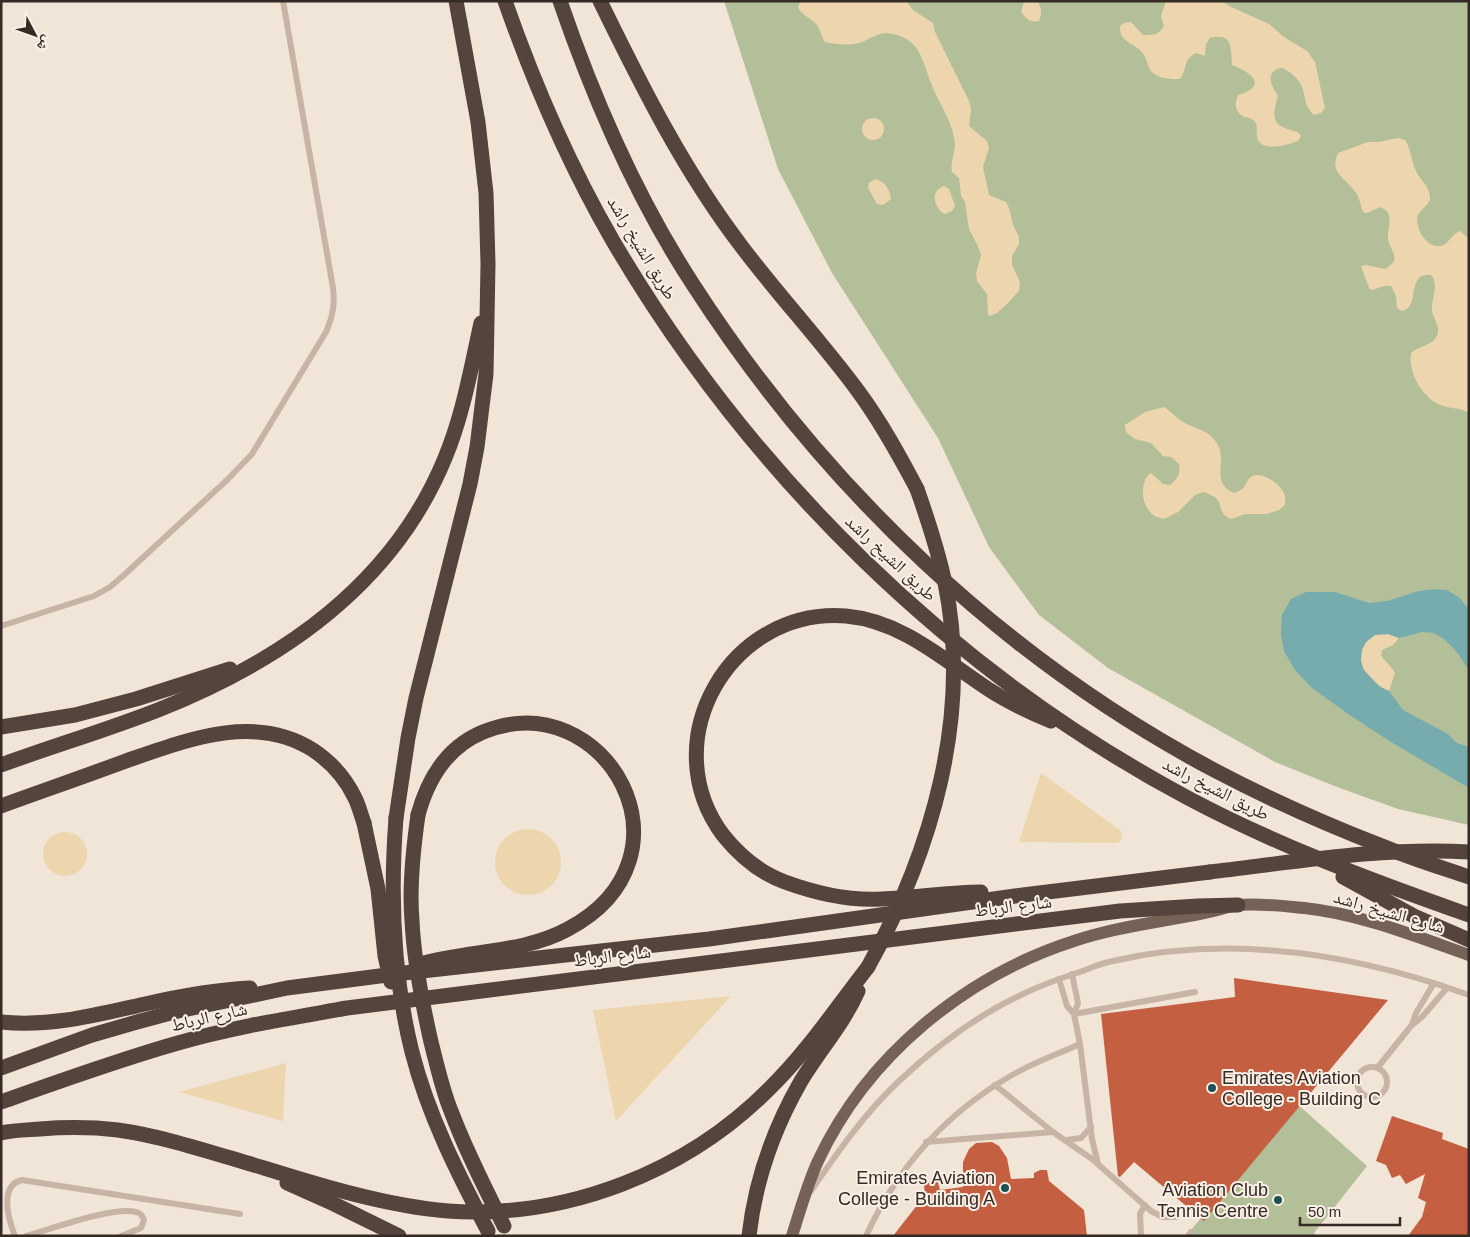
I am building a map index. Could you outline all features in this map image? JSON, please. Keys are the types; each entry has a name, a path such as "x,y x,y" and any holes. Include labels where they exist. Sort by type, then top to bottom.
{"highway":[{"path":"456,1 482,157 488,228 486,374 478,448 416,698 406,746 393,852 394,921 400,989 413,1054 445,1145 489,1233"},
{"name":"طريق الشيخ راشد","path":"505,1 536,84 585,188 612,238 673,335 736,419 778,470 864,560 964,649 1017,689 1074,729 1186,797 1247,828 1308,855 1370,880 1469,915"},
{"name":"طريق الشيخ راشد","path":"560,1 592,88 616,141 652,214 693,285 755,374 788,416 860,498 904,543 1000,628 1095,698 1156,737 1268,798 1386,848 1469,877"},
{"path":"600,1 646,94 675,147 707,198 741,246 859,393 895,448 917,488 934,536 947,593 952,634 953,685 950,735 941,784 917,860 895,915 868,967 856,996 801,1082 783,1115 769,1150 758,1186 749,1236"},
{"path":"1,765 159,710 202,691 300,636 337,608 370,575 400,539 424,500 445,458 460,414 487,300"},
{"path":"1015,896 1000,893 971,892 880,900 854,898 803,888 783,882 764,872 730,844 717,827 707,808 700,787 697,765 700,722 707,701 717,682 730,664 745,648 763,636 782,626 803,619 846,616 868,620 910,637 930,648 1006,700 1027,711 1074,729"},
{"path":"1,726 75,715 136,699 260,660"},
{"path":"395,974 426,962 538,941 566,930 593,914 614,892 623,879 633,849 632,810 618,774 597,751 572,734 542,725 527,723 510,724 493,728 462,744 449,755 429,783 418,815 413,852 412,921 420,988 428,1030 450,1110 483,1185 507,1231"},
{"path":"1,806 179,743 224,733 250,731 276,734 301,743 323,757 342,776 355,798 364,823 378,889 388,973 406,1023"},
{"name":"شارع الرباط","path":"1,1068 92,1035 137,1022 178,1011 287,988 709,939 1015,896 1360,854 1404,851 1469,852"},
{"path":"1308,855 1387,902 1469,940"},
{"name":"شارع الرباط","path":"1,1102 103,1066 180,1042 260,1024 347,1008 1120,911 1238,905"},
{"path":"1,1132 64,1127 117,1130 174,1142 390,1202 448,1211 499,1211 550,1205 599,1193 646,1175 691,1151 733,1122 771,1088 868,967"},
{"path":"1,1022 42,1024 67,1021 200,993 235,989 287,988"},
{"path":"226,1157 334,1204 399,1236"}],"main road":[{"name":"شارع الشيخ راشد","path":"792,1236 818,1161 841,1120 868,1082 899,1047 933,1016 1000,972 1029,958 1074,941 1112,930 1188,917 1238,905 1305,908 1338,914 1371,922 1469,955"}],"lane":[{"path":"1,626 94,596 110,587 124,575 240,468 252,454 326,332 332,318 333,288 283,1"},
{"path":"802,1204 863,1119 898,1082 929,1055 984,1016 1020,995 1111,961 1179,950 1252,948 1329,958 1434,983 1469,995"},
{"path":"1072,974 1078,1003 1074,1014"},
{"path":"1059,979 1067,1006 1074,1014 1080,1044 1094,1152 1098,1164"},
{"path":"1412,1026 1416,1013 1434,983"},
{"path":"1378,1067 1447,988"},
{"path":"1074,1014 1195,992"},
{"path":"866,1236 890,1191 926,1142 971,1102 995,1085 1036,1063 1080,1044"},
{"path":"1368,1067 1378,1067 1387,1078 1386,1089 1379,1096 1364,1096 1358,1088 1357,1078 1359,1073 1368,1067"},
{"path":"995,1085 1053,1132 1098,1164 1156,1215 1175,1217"},
{"path":"1065,1140 1070,1141 1081,1138 1089,1131 1091,1126"},
{"path":"926,1142 1053,1132"},
{"path":"15,1236 2,1203 2,1196 10,1184 22,1180 240,1214"},
{"path":"1141,1236 1140,1214 1145,1205"},
{"path":"26,1236 113,1212 134,1212 142,1216 144,1220 141,1228 121,1236"}],"green space":[{"path":"724,1 1469,1 1469,825 1398,809 1275,762 1108,668 1039,615 989,547 938,438 832,273 778,169"},
{"name":"Aviation Club Tennis Centre","path":"1296,1103 1367,1166 1314,1233 1317,1236 1186,1236"}],"sand":[{"path":"801,1 906,1 913,10 933,23 935,32 969,101 971,109 969,126 987,141 989,148 983,167 989,195 1006,202 1019,237 1019,244 1012,256 1012,265 1020,282 1019,291 997,313 988,315 987,294 977,281 976,274 981,255 969,229 965,202 961,196 959,178 952,172 955,145 952,130 916,48 906,39 887,33 879,34 855,44 825,42 814,22 799,10 798,7"},
{"path":"1026,1 1038,2 1041,11 1039,21 1030,21 1021,12"},
{"path":"1166,1 1222,1 1269,24 1284,37 1307,51 1315,62 1325,108 1321,113 1314,115 1307,106 1301,85 1292,74 1283,68 1279,68 1274,71 1271,77 1278,96 1274,116 1276,121 1289,130 1298,132 1301,136 1298,141 1275,146 1263,145 1259,142 1255,122 1242,116 1237,111 1236,105 1238,95 1253,88 1254,80 1246,72 1232,65 1231,47 1227,39 1223,37 1210,38 1206,44 1205,56 1196,53 1192,56 1187,62 1180,79 1161,77 1151,71 1141,51 1122,36 1120,26 1131,22 1143,35 1158,33 1164,26 1161,16"},
{"path":"873,118 881,121 884,129 881,137 873,140 865,137 862,129 865,121"},
{"path":"1398,138 1405,140 1415,169 1427,187 1430,196 1429,202 1419,213 1417,220 1422,236 1435,246 1448,242 1454,234 1460,231 1469,239 1469,413 1442,406 1432,400 1421,389 1412,368 1411,353 1432,342 1438,333 1432,310 1435,287 1434,279 1431,275 1418,279 1415,284 1411,304 1402,311 1397,308 1396,296 1391,286 1372,290 1369,288 1361,266 1366,265 1385,269 1394,261 1394,254 1388,238 1390,220 1388,213 1380,207 1367,213 1363,212 1358,196 1337,172 1336,160 1338,153 1368,142"},
{"path":"875,179 884,184 889,192 891,199 883,205 877,204 868,188 869,183"},
{"path":"944,186 949,189 955,206 952,211 945,214 941,212 935,201 935,194"},
{"path":"1164,407 1180,420 1202,430 1215,440 1220,452 1221,478 1227,489 1234,493 1242,489 1251,477 1259,475 1274,482 1282,489 1285,496 1285,505 1279,510 1267,514 1245,514 1231,519 1225,516 1215,497 1204,492 1195,495 1178,512 1164,519 1153,515 1148,510 1143,493 1147,477 1151,473 1163,484 1170,485 1178,476 1180,471 1179,464 1171,457 1163,456 1151,443 1135,439 1126,432 1125,425 1145,412"},
{"path":"1388,634 1399,638 1393,645 1382,650 1381,656 1395,673 1389,691 1371,678 1362,666 1361,659 1364,645 1373,636"},
{"path":"1041,773 1121,831 1122,836 1119,842 1019,842"},
{"path":"528,829 541,832 551,839 558,849 561,862 558,875 551,885 541,892 528,895 515,892 505,885 498,875 495,862 498,849 505,839 515,832"},
{"path":"65,832 77,836 83,842 87,854 83,866 77,872 65,876 53,872 47,866 43,854 47,842 53,836"},
{"path":"731,996 616,1121 593,1010"},
{"path":"286,1063 283,1121 179,1092"}],"water":[{"path":"1447,590 1460,598 1469,610 1469,670 1456,651 1444,639 1434,633 1422,632 1399,638 1388,634 1375,635 1366,642 1362,650 1361,660 1363,669 1380,687 1389,691 1403,710 1448,734 1457,743 1469,747 1469,788 1391,742 1312,688 1295,670 1284,651 1281,635 1282,615 1291,599 1306,592 1335,592 1369,603 1387,601 1419,591"}],"building":[{"name":"Emirates Aviation College - Building C","path":"1234,978 1388,1000 1204,1221 1134,1162 1120,1177 1118,1176 1101,1014 1235,997"},
{"path":"1392,1116 1443,1133 1442,1139 1469,1149 1469,1236 1408,1236 1422,1217 1426,1202 1418,1198 1425,1174 1406,1184 1400,1175 1392,1178 1386,1165 1376,1161"},
{"name":"Emirates Aviation College - Building A","path":"992,1142 999,1146 1007,1158 1011,1179 1034,1178 1034,1173 1040,1170 1047,1170 1049,1181 1084,1210 1087,1236 893,1236 925,1195 924,1185 938,1182 940,1190 963,1187 963,1162 969,1149 976,1143"}],"place":[{"name":"Emirates Aviation College - Building C","path":"1212,1088"},
{"name":"Emirates Aviation College - Building A","path":"1005,1188"},
{"name":"Aviation Club Tennis Centre","path":"1278,1200"}]}
